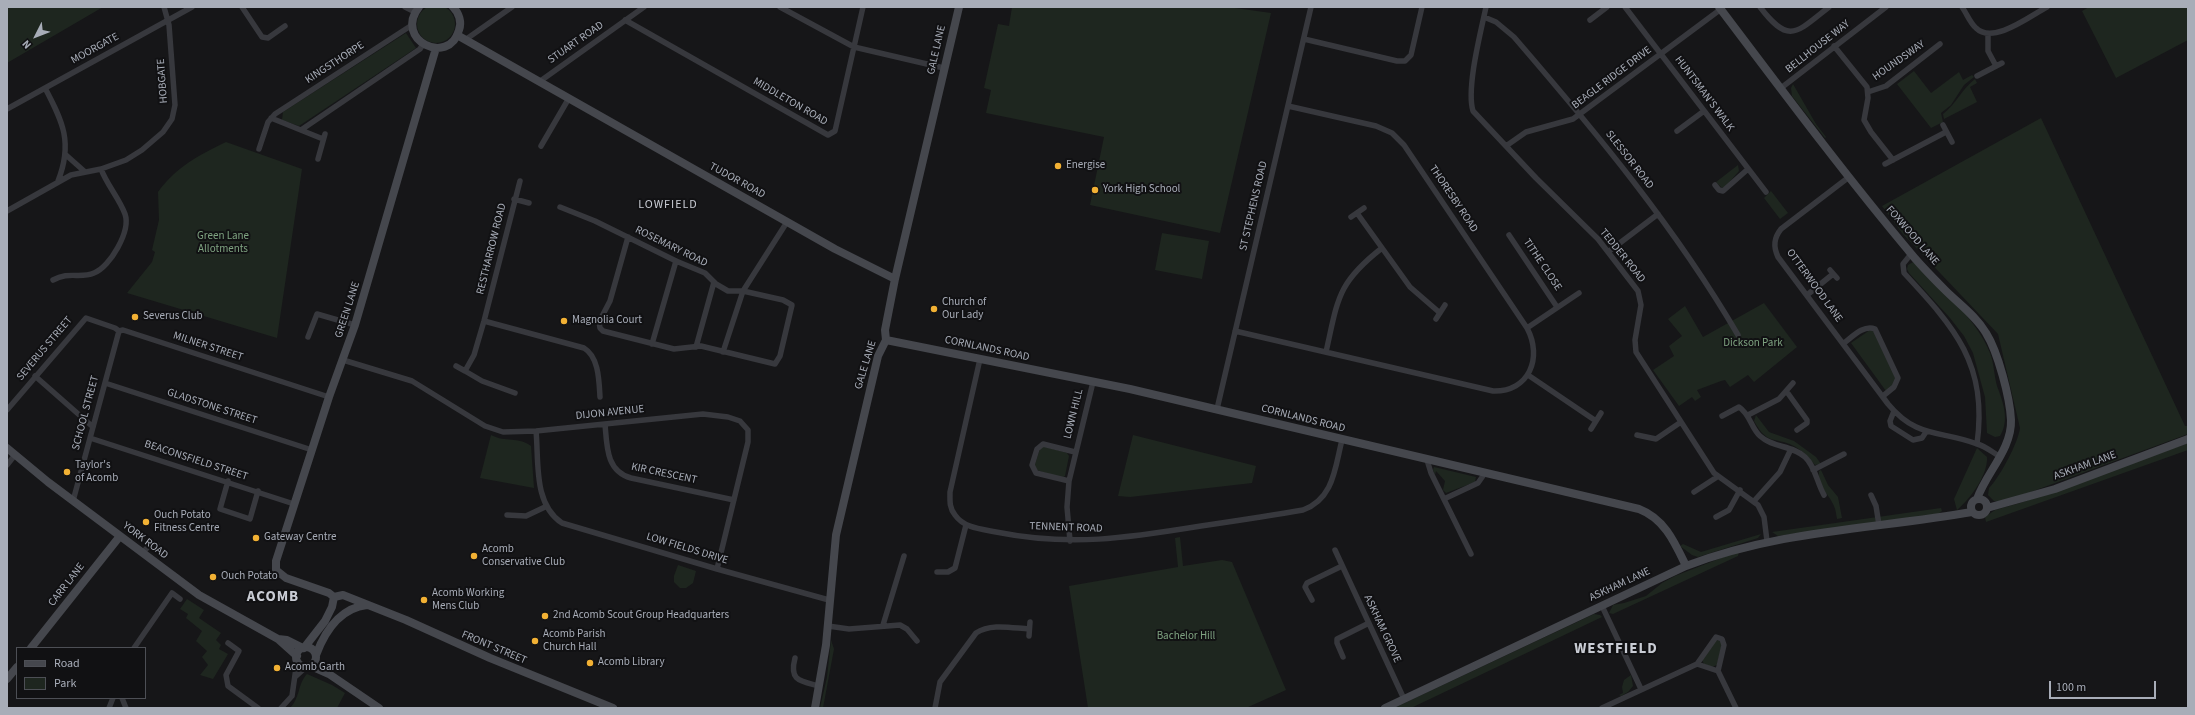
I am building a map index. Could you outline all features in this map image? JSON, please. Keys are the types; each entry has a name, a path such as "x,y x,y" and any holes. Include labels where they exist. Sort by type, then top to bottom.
{"street":[{"name":"HOBGATE","path":"7,211 58,181 84,171 101,169 126,160 142,150 163,132 172,119 175,104 168,20 164,7"},
{"name":"MOORGATE","path":"7,109 192,7"},
{"path":"242,7 262,37 268,38 285,26"},
{"path":"405,7 417,10 412,25 416,37 423,44 436,48 449,44 512,7"},
{"path":"454,7 460,21 461,37"},
{"name":"STUART ROAD","path":"539,82 644,7"},
{"path":"780,7 854,47 944,68"},
{"name":"MIDDLETON ROAD","path":"626,20 828,135 835,131 863,7"},
{"name":"GALE LANE","path":"814,708 819,686 828,626 836,535 878,356 886,340 885,330 895,279 959,7"},
{"name":"ST STEPHENS ROAD","path":"1217,409 1311,7"},
{"path":"1304,39 1397,61 1406,61 1411,55 1422,7"},
{"name":"TEDDER ROAD","path":"1486,7 1472,84 1472,105 1476,115 1608,252 1639,294 1641,305 1635,340 1636,352 1718,477 1754,500 1764,517 1767,541"},
{"path":"1590,20 1607,7"},
{"name":"HUNTSMAN'S WALK","path":"1625,7 1766,192"},
{"path":"1760,7 1776,26 1790,31 1802,27 1829,7"},
{"name":"BELLHOUSE WAY","path":"1781,88 1886,7"},
{"path":"1962,7 1976,29 1988,34 2004,31 2043,8"},
{"name":"BEAGLE RIDGE DRIVE","path":"1506,146 1522,134 1567,122 1580,114 1720,8"},
{"name":"FOXWOOD LANE","path":"1720,8 1849,177 1911,254 1978,321 1992,344 2011,415 2010,432 1977,499"},
{"name":"SLESSOR ROAD","path":"1484,17 1496,22 1514,37 1580,114 1658,214 1701,274 1738,335"},
{"name":"KINGSTHORPE","path":"270,118 412,25"},
{"path":"1988,34 1988,51 1996,66"},
{"name":"TUDOR ROAD","path":"461,37 852,258 895,279"},
{"path":"301,130 420,49 423,44"},
{"name":"HOUNDSWAY","path":"1868,92 1886,86 1940,44"},
{"path":"1834,46 1861,78 1868,92 1864,120 1871,132 1893,160"},
{"name":"GREEN LANE","path":"334,597 329,593 280,574 276,570 276,560 329,397 355,325 436,48"},
{"path":"1977,76 2002,63"},
{"path":"45,88 62,124 66,154 58,181"},
{"path":"542,146 569,98"},
{"name":"THORESBY ROAD","path":"1288,106 1376,126 1399,139 1422,170 1527,328 1534,345 1534,353 1528,375"},
{"path":"1677,131 1704,111"},
{"path":"259,149 270,118 324,137 318,159"},
{"path":"1943,125 1952,142"},
{"path":"1885,164 1946,132"},
{"path":"66,154 84,171"},
{"path":"53,280 64,275 94,273 105,267 113,257 125,227 126,215 106,183 101,169"},
{"path":"1715,186 1719,190 1723,191 1748,169"},
{"name":"OTTERWOOD LANE","path":"1849,177 1788,222 1781,229 1776,238 1775,247 1778,257 1894,411 1909,423 1926,432 1977,444 1999,456"},
{"name":"RESTHARROW ROAD","path":"465,371 474,355 484,321 514,199 520,181"},
{"path":"514,199 529,203"},
{"name":"ROSEMARY ROAD","path":"560,207 628,237 676,261 704,272 714,282 728,291 744,291 783,300 792,305 780,356 775,364 700,346 674,349 603,331 600,328 599,322 610,301 628,237"},
{"path":"1351,217 1364,208"},
{"path":"1358,213 1410,287 1440,312"},
{"path":"1608,252 1658,214"},
{"path":"723,352 744,291 788,222"},
{"name":"TITHE CLOSE","path":"1509,235 1557,307"},
{"path":"1326,352 1336,307 1344,287 1356,270 1382,248"},
{"path":"1911,254 1903,264 1904,273 1962,342 1972,365 1979,391 1981,420 1977,444"},
{"path":"652,344 676,261"},
{"path":"1807,295 1834,274"},
{"path":"696,347 714,282"},
{"name":"TITHE CLOSE","path":"1527,328 1579,292"},
{"path":"1436,318 1445,305"},
{"path":"308,337 317,314 355,325"},
{"name":"MILNER STREET","path":"83,320 86,318 119,331 123,330 329,397"},
{"name":"SEVERUS STREET","path":"7,410 83,320"},
{"path":"484,321 584,348 590,352 598,374 600,396"},
{"path":"1844,344 1863,329 1868,327 1875,329 1898,378 1894,388 1883,396"},
{"name":"SCHOOL STREET","path":"73,501 119,331"},
{"path":"1235,331 1493,391 1508,390 1528,375 1596,421"},
{"name":"CORNLANDS ROAD","path":"886,340 1217,409 1342,440 1485,472 1646,512 1663,525 1686,566"},
{"path":"937,572 948,572 955,568 966,525 955,515 951,508 950,492 980,359"},
{"name":"DIJON AVENUE","path":"343,360 412,381 493,429 513,432 536,431 703,414 723,416 740,421 748,430 748,436 717,570"},
{"path":"456,366 482,381 515,393"},
{"path":"35,376 93,427"},
{"name":"LOWN HILL","path":"1070,541 1067,507 1068,481 1093,382"},
{"name":"GLADSTONE STREET","path":"105,383 312,450"},
{"path":"1748,415 1779,399 1787,392 1793,383"},
{"path":"1787,392 1807,420 1807,423 1797,430"},
{"path":"1722,416 1738,407 1748,415 1759,435 1765,440 1791,449 1806,457 1824,495"},
{"path":"1894,411 1890,421 1891,426 1913,440 1922,438 1926,432"},
{"path":"1591,429 1601,414"},
{"path":"1637,435 1656,439 1681,422"},
{"name":"KIR CRESCENT","path":"605,424 608,456 620,473 631,478 734,500"},
{"path":"507,515 526,516 545,507 541,493 536,431"},
{"name":"BEACONSFIELD STREET","path":"90,438 228,481 294,504"},
{"name":"TENNENT ROAD","path":"966,525 1031,538 1070,541 1127,538 1310,508 1321,500 1330,487 1342,440"},
{"name":"ASKHAM LANE","path":"1385,708 1686,566 1726,551 1767,541 1879,525 1972,512 1976,515 1982,515 1987,508 2055,489 2188,440"},
{"name":"LOWN HILL","path":"1068,481 1036,473 1032,466 1037,449 1043,444 1075,452"},
{"name":"YORK ROAD","path":"7,448 73,501 211,603 278,639 297,658 308,666"},
{"path":"1754,500 1780,472 1791,449"},
{"path":"1813,470 1844,454"},
{"path":"7,465 15,455"},
{"path":"1428,460 1431,473 1471,554"},
{"path":"1444,499 1478,483 1485,472"},
{"path":"1694,492 1718,477"},
{"path":"228,481 220,509 250,519 258,491"},
{"path":"1716,517 1729,510 1740,490"},
{"path":"1871,495 1876,506 1879,525"},
{"path":"1972,512 1971,504 1977,499 1984,501 1987,508"},
{"name":"LOW FIELDS DRIVE","path":"545,507 555,518 566,524 659,550 717,570 830,600"},
{"name":"CARR LANE","path":"32,647 120,536"},
{"path":"143,552 148,547 158,545"},
{"name":"ASKHAM GROVE","path":"1335,550 1404,699"},
{"path":"883,625 904,556"},
{"path":"1312,600 1305,587 1307,583 1342,566"},
{"path":"135,647 172,593 180,598"},
{"path":"281,708 292,696 294,677 297,658 325,621 332,607 334,597 340,595 346,596 350,603 346,611 326,634 316,656 308,666 294,677"},
{"name":"FRONT STREET","path":"346,596 406,620 490,658 614,708"},
{"path":"332,607 336,612 346,611 367,605"},
{"path":"1602,606 1641,689"},
{"path":"1029,636 1030,622"},
{"path":"1343,656 1337,643 1337,639 1369,623"},
{"path":"828,626 849,629 883,625 900,625 907,629 917,640"},
{"path":"934,708 940,682 976,633 993,627 1029,629"},
{"path":"1602,708 1697,664 1716,637 1722,639 1724,644 1718,671 1736,708"},
{"name":"YORK ROAD","path":"278,639 287,640 304,648 311,649 316,656"},
{"path":"228,643 239,651 226,675 228,686 258,708"},
{"path":"316,656 329,674"},
{"path":"795,658 792,668 794,676 800,681 819,686"},
{"path":"1697,664 1718,671"},
{"path":"308,666 329,674 379,708"},
{"path":"7,679 16,667"}],"green space":[{"path":"436,5 446,8 452,14 455,24 452,34 446,40 436,43 426,40 420,34 417,24 420,14 426,8"},
{"path":"7,7 103,7 7,63"},
{"path":"1012,7 1228,7 1271,13 1220,233 1090,205 1104,137 986,113 991,90 984,88 998,24 1009,26"},
{"path":"2089,7 2188,7 2188,40 2116,78 2082,11"},
{"path":"406,33 416,48 299,126 282,120 283,112"},
{"path":"1914,71 1931,93 1959,72 1963,80 1972,75 1974,77 1964,85 1951,105 1941,113 1943,122 1931,128 1897,84"},
{"path":"1975,79 1977,83 1970,87 1977,102 1944,119 1943,114 1952,106 1966,87"},
{"path":"1793,84 1816,124 1826,137 1825,138 1792,96 1791,88"},
{"path":"2041,118 2185,426 2188,426 2188,434 2028,493 2003,501 1994,501 1988,495 1989,488 2008,460 2020,428 1998,334 1902,233 1882,206"},
{"name":"Green Lane Allotments","path":"226,142 302,169 277,338 127,293 152,262 155,252 152,250 159,220 158,192 180,168 197,157"},
{"path":"1738,165 1739,171 1726,186 1722,188 1716,182"},
{"path":"1771,191 1788,213 1780,219 1764,198"},
{"path":"1162,233 1209,241 1202,279 1155,270"},
{"path":"1913,262 1957,304 1985,341 1990,353 2005,417 2005,424 2000,436 1995,437 1987,433 1985,397 1973,353 1964,336 1950,318 1909,273 1907,269 1908,265"},
{"name":"Dickson Park","path":"1764,303 1797,347 1754,382 1748,375 1730,387 1725,380 1721,381 1697,390 1701,397 1695,401 1692,397 1679,406 1653,370 1674,356 1669,346 1682,336 1668,319 1685,306 1703,337"},
{"path":"1870,330 1875,332 1896,377 1894,385 1886,391 1851,343"},
{"path":"1756,415 1769,432 1794,441 1816,457 1821,464 1815,465 1803,452 1794,446 1771,439 1763,434 1754,421"},
{"path":"491,435 502,439 521,441 531,446 534,488 480,478"},
{"path":"1133,435 1256,466 1252,483 1130,497 1118,496"},
{"path":"2188,443 2188,450 1986,522 1985,517 1995,510 2020,503"},
{"path":"1043,446 1067,453 1069,456 1065,476 1062,478 1036,470 1034,467 1040,449"},
{"path":"1977,448 1987,457 1985,471 1973,493 1957,510 1954,499"},
{"path":"1434,467 1476,477 1475,482 1446,493 1443,490 1445,481 1436,471 1435,475 1433,470"},
{"path":"1821,470 1828,485 1838,497 1842,518 1837,519 1834,506 1822,486 1819,476 1819,471"},
{"path":"1941,508 1942,511 1938,514 1778,536 1772,532"},
{"path":"1761,534 1758,538 1698,557 1692,555 1680,546 1683,544 1701,552"},
{"name":"Bachelor Hill","path":"1180,537 1183,566 1222,560 1232,562 1286,690 1246,708 1088,708 1069,586 1178,567 1175,538"},
{"path":"1739,551 1738,556 1613,614 1609,613 1613,605 1646,596 1662,583 1675,576"},
{"path":"678,565 696,571 693,583 686,588 680,588 674,582 674,576"},
{"path":"187,599 204,610 199,618 221,633 216,640 221,645 219,649 228,654 213,679 200,675 208,665 202,657 207,651 196,641 202,631 186,618 188,614 180,609"},
{"path":"1594,614 1602,617 1411,708 1394,708"},
{"path":"831,640 834,649 823,708 820,708 827,677"},
{"path":"1716,640 1721,641 1722,644 1717,665 1712,667 1704,664 1702,660"},
{"path":"307,674 332,685 345,693 337,708 290,708 296,700 302,682"},
{"path":"1631,675 1633,686 1628,692 1621,696 1619,695 1623,693 1622,687 1624,680"}],"place":[{"name":"Energise","path":"1058,166"},
{"name":"York High School","path":"1095,190"},
{"name":"Church of Our Lady","path":"934,309"},
{"name":"Severus Club","path":"135,317"},
{"name":"Magnolia Court","path":"564,321"},
{"name":"Taylor's of Acomb","path":"67,472"},
{"name":"Ouch Potato Fitness Centre","path":"146,522"},
{"name":"Gateway Centre","path":"256,538"},
{"name":"Acomb Conservative Club","path":"474,556"},
{"name":"Ouch Potato","path":"213,577"},
{"name":"Acomb Working Mens Club","path":"424,600"},
{"name":"2nd Acomb Scout Group Headquarters","path":"545,616"},
{"name":"Acomb Parish Church Hall","path":"535,641"},
{"name":"Acomb Library","path":"590,663"},
{"name":"Acomb Garth","path":"277,668"}],"district":[{"name":"LOWFIELD","path":"668,205"},
{"name":"ACOMB","path":"273,598"},
{"name":"WESTFIELD","path":"1616,650"}]}
